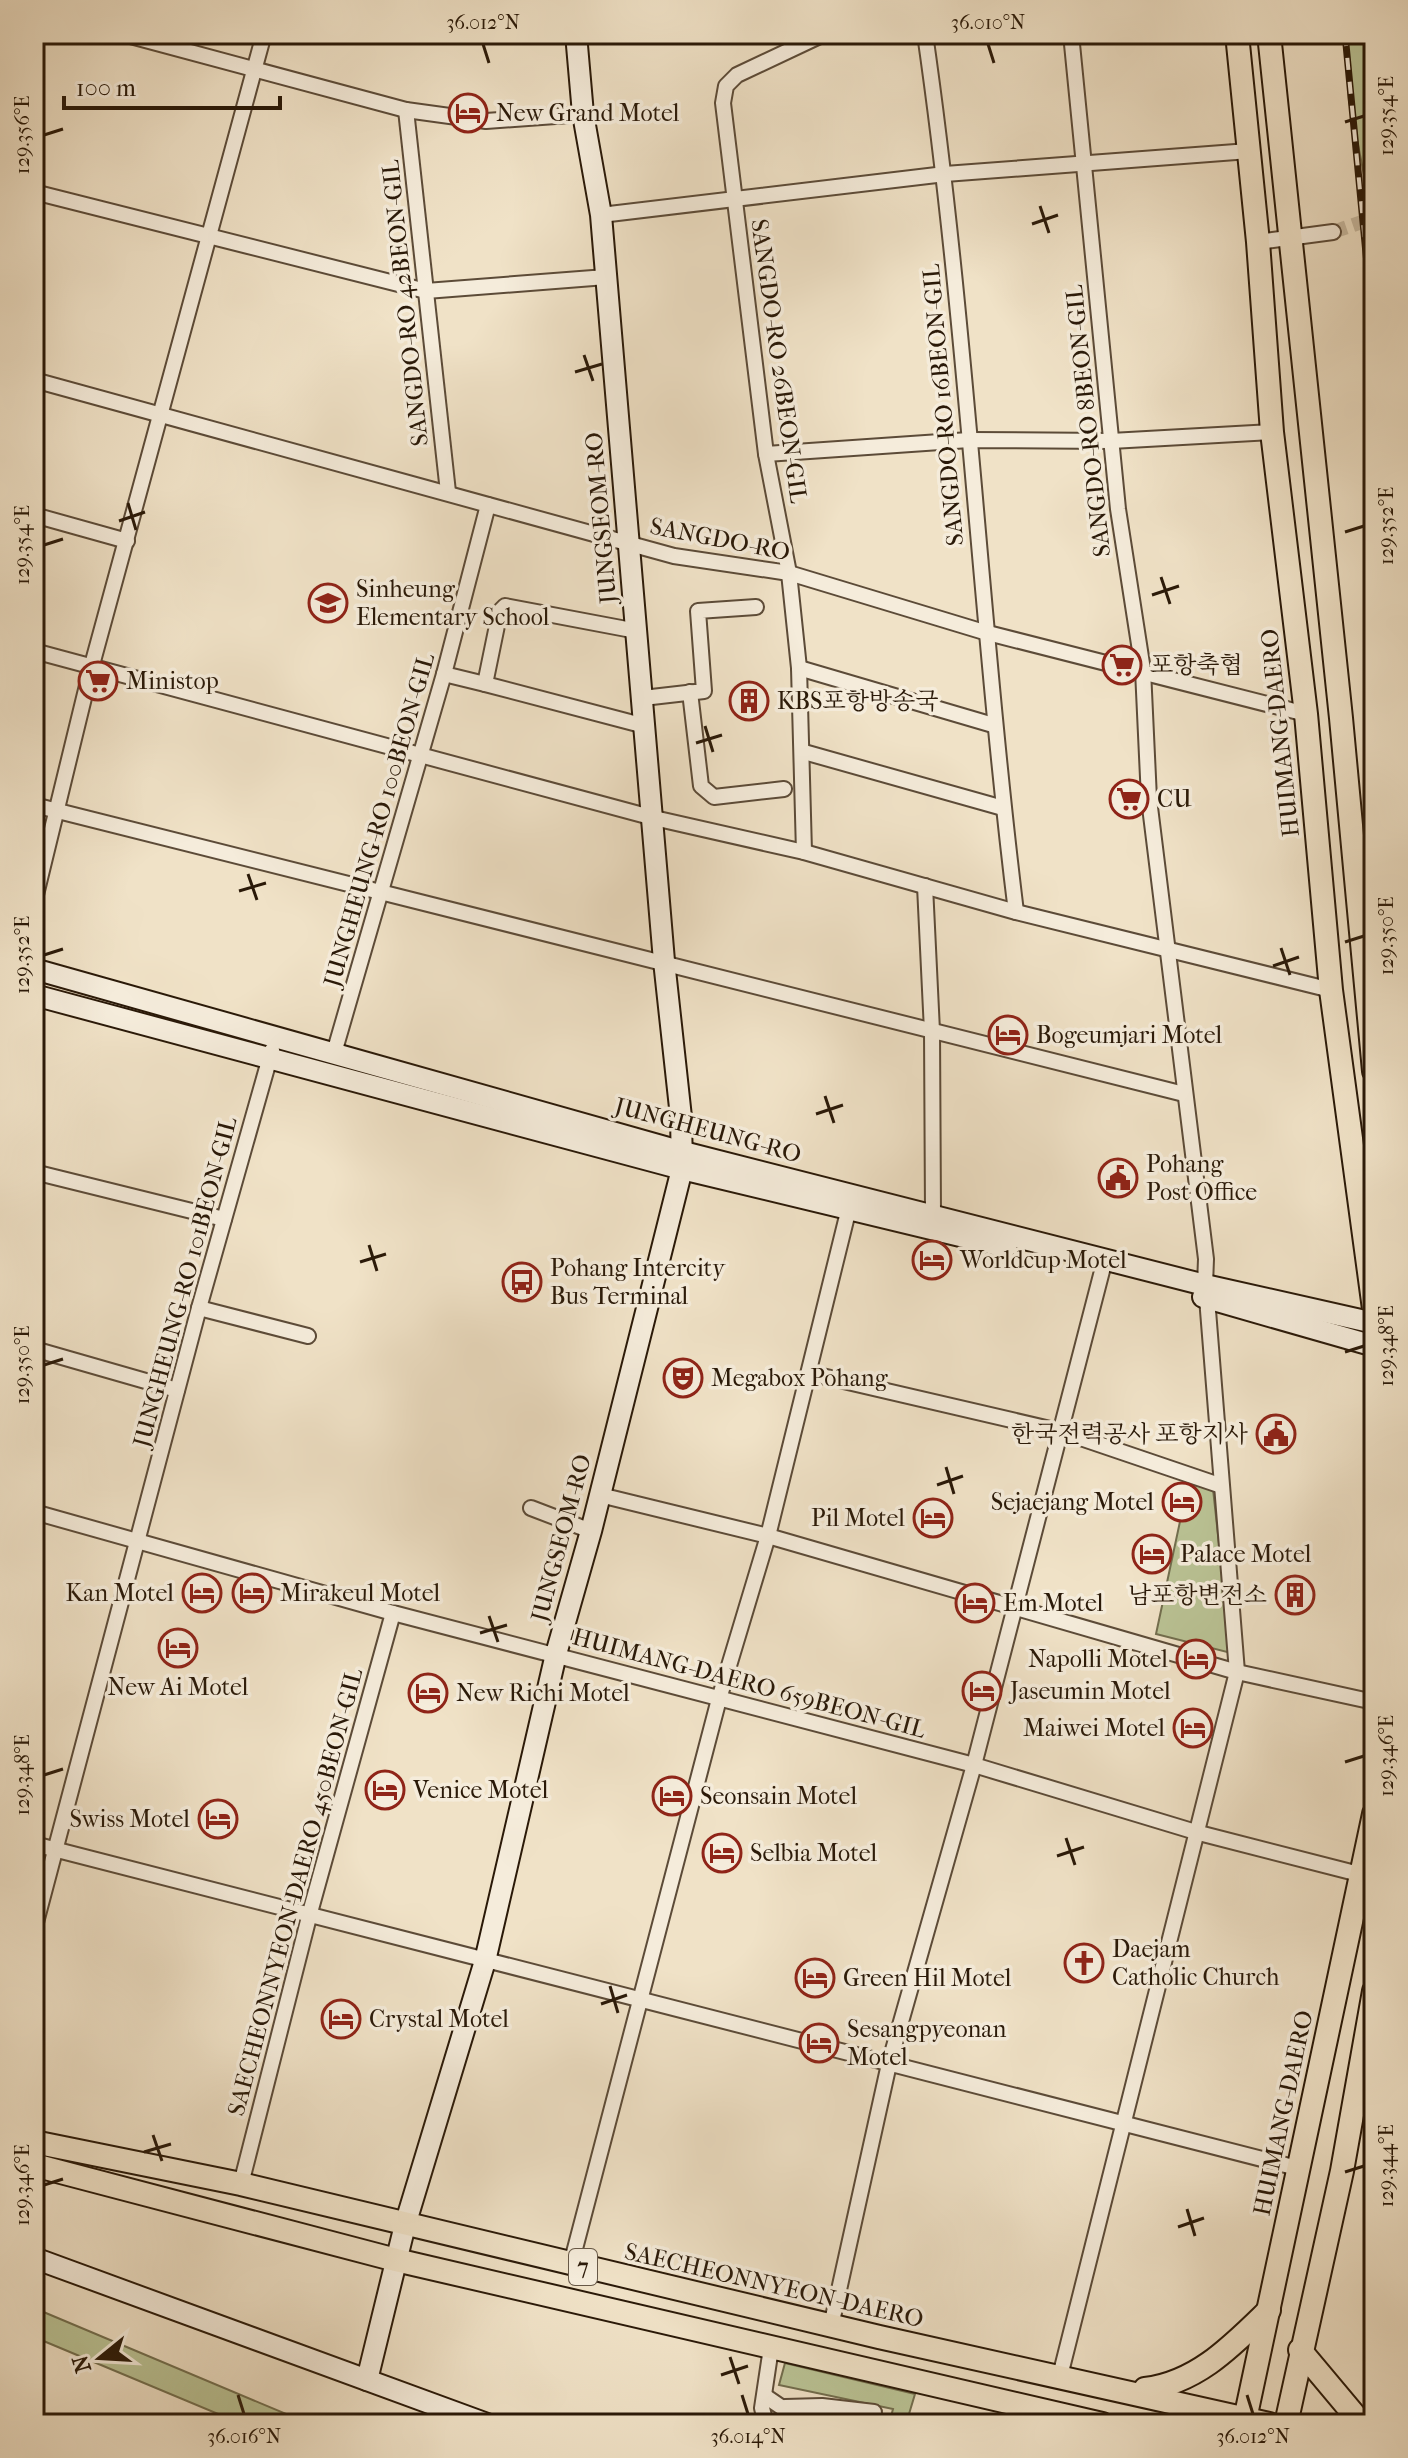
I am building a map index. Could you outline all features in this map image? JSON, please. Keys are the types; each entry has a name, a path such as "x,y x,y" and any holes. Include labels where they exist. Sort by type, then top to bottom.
{"main road":[{"name":"JUNGSEOM-RO","path":"396,2260 485,1961 556,1654 591,1531 682,1160 601,215 583,114 576,34"},
{"name":"HUIMANG-DAERO","path":"1237,34 1258,242 1272,432 1306,714 1331,990 1374,1309"},
{"path":"1269,34 1293,240 1374,1071"},
{"name":"JUNGHEUNG-RO","path":"34,969 334,1053 849,1208 1102,1271 1374,1323"},
{"name":"JUNGHEUNG-RO","path":"34,995 682,1160 933,1214 1206,1291 1374,1346"},
{"name":"HUIMANG-DAERO","path":"1245,2421 1374,1814"},
{"path":"1286,2424 1342,2171 1374,1991"},
{"name":"SAECHEONNYEON-DAERO","path":"34,2142 241,2184 831,2326 1269,2424"},
{"name":"7","path":"34,2165 396,2260 1102,2424"},
{"path":"34,2258 487,2424"},
{"path":"367,2380 396,2260"},
{"path":"1132,2391 1167,2387 1197,2371 1222,2356 1269,2310"},
{"path":"1300,2350 1362,2424"}],"street":[{"path":"123,34 406,110 486,121 583,114"},
{"path":"34,903 92,665 264,34"},
{"name":"SANGDO-RO 26BEON-GIL","path":"804,852 804,752 789,573 766,454 723,103 726,86 737,75 824,34"},
{"name":"SANGDO-RO 16BEON-GIL","path":"925,34 945,174 984,632 1016,912"},
{"name":"SANGDO-RO 8BEON-GIL","path":"1060,2376 1122,2124 1199,1833 1237,1672 1219,1485 1206,1259 1149,799 1143,670 1111,441 1071,34"},
{"name":"SANGDO-RO 42BEON-GIL","path":"406,110 448,492"},
{"path":"945,174 1083,166 1249,151"},
{"name":"SANGDO-RO 26BEON-GIL","path":"735,201 945,174"},
{"path":"34,192 207,239 426,291 606,277"},
{"path":"601,215 735,201"},
{"path":"1258,242 1293,240 1333,232"},
{"name":"SANGDO-RO","path":"34,380 674,556 789,573 984,632 1143,670 1306,714"},
{"path":"766,454 969,440 1111,441 1272,432"},
{"name":"JUNGHEUNG-RO 100BEON-GIL","path":"334,1053 444,674 488,505"},
{"path":"34,515 127,541"},
{"path":"485,684 500,611 505,606 637,631"},
{"path":"643,698 704,691 698,611 756,607"},
{"path":"34,651 654,818 804,852 1016,912 1331,990"},
{"path":"799,668 993,725"},
{"path":"444,674 645,726"},
{"path":"690,692 701,786 714,797 784,789"},
{"path":"804,752 1003,808"},
{"path":"34,805 383,890 1184,1094"},
{"path":"925,886 932,1031 933,1214"},
{"name":"JUNGHEUNG-RO 101BEON-GIL","path":"34,1930 199,1308 277,1037"},
{"path":"34,1172 224,1219"},
{"path":"571,2264 719,1699 768,1536 849,1208"},
{"path":"831,2326 889,2064 974,1765 1063,1432 1102,1271"},
{"path":"199,1308 308,1336"},
{"path":"34,1349 177,1390"},
{"path":"809,1373 1063,1432 1219,1485"},
{"path":"600,1495 768,1536 1237,1672 1374,1702"},
{"path":"531,1508 591,1531"},
{"name":"HUIMANG-DAERO 659BEON-GIL","path":"34,1512 139,1539 393,1613 974,1765 1199,1833 1359,1874"},
{"name":"SAECHEONNYEON-DAERO 450BEON-GIL","path":"241,2184 309,1916 393,1613"},
{"path":"34,1844 1297,2168"},
{"path":"766,2424 762,2408 771,2348"},
{"path":"765,2396 790,2413 788,2424"},
{"path":"785,2407 822,2406 874,2412 872,2424"}],"green space":[{"path":"1345,34 1374,34 1374,208 1371,209 1349,101"},
{"path":"1188,1484 1213,1489 1231,1653 1156,1634"},
{"path":"34,2308 310,2424 242,2424 34,2337"},
{"path":"785,2363 915,2394 906,2424 889,2424 893,2409 779,2385"}],"tunnel":[{"path":"1333,232 1374,218"}],"railway":[{"path":"1345,34 1374,337"}],"place":[{"name":"New Grand Motel","path":"468,113"},
{"name":"Sinheung Elementary School","path":"328,603"},
{"name":"포항축협","path":"1122,665"},
{"name":"Ministop","path":"98,681"},
{"name":"KBS포항방송국","path":"749,701"},
{"name":"CU","path":"1129,799"},
{"name":"Bogeumjari Motel","path":"1008,1035"},
{"name":"Pohang Post Office","path":"1118,1178"},
{"name":"Worldcup Motel","path":"932,1260"},
{"name":"Pohang Intercity Bus Terminal","path":"522,1282"},
{"name":"Megabox Pohang","path":"683,1378"},
{"name":"한국전력공사 포항지사","path":"1276,1434"},
{"name":"Sejaejang Motel","path":"1182,1502"},
{"name":"Pil Motel","path":"933,1518"},
{"name":"Palace Motel","path":"1152,1554"},
{"name":"Kan Motel","path":"202,1593"},
{"name":"Mirakeul Motel","path":"252,1593"},
{"name":"남포항변전소","path":"1295,1595"},
{"name":"Em Motel","path":"975,1603"},
{"name":"New Ai Motel","path":"178,1648"},
{"name":"Napolli Motel","path":"1196,1659"},
{"name":"Jaseumin Motel","path":"982,1691"},
{"name":"New Richi Motel","path":"428,1693"},
{"name":"Maiwei Motel","path":"1193,1728"},
{"name":"Venice Motel","path":"385,1790"},
{"name":"Seonsain Motel","path":"672,1796"},
{"name":"Swiss Motel","path":"218,1819"},
{"name":"Selbia Motel","path":"722,1853"},
{"name":"Daejam Catholic Church","path":"1084,1963"},
{"name":"Green Hil Motel","path":"815,1978"},
{"name":"Crystal Motel","path":"341,2019"},
{"name":"Sesangpyeonan Motel","path":"819,2043"}]}
